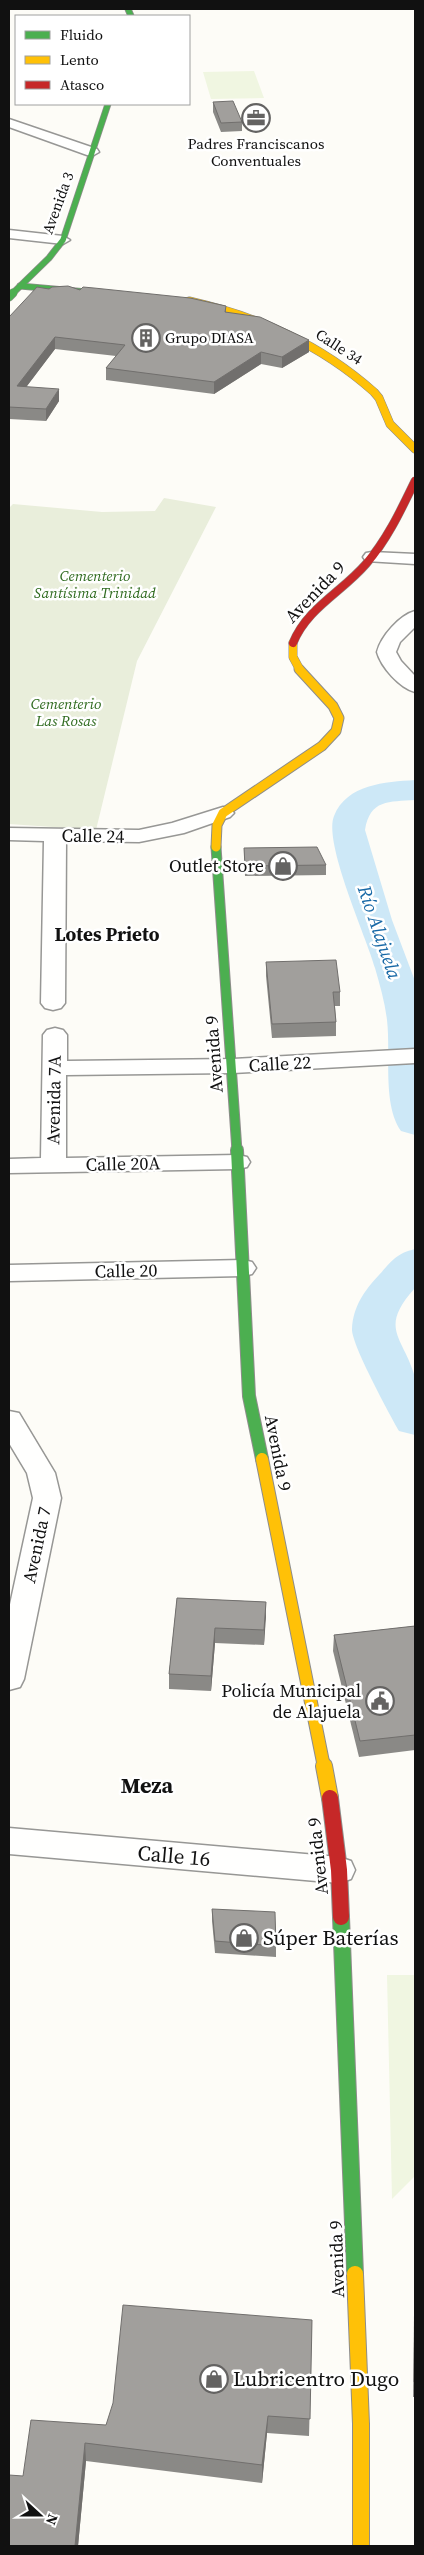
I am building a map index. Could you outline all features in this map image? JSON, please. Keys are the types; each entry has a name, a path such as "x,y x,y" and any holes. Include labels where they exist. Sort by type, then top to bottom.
{"street":[{"name":"Avenida 3","path":"9,297 63,240 108,105"},
{"path":"9,123 92,152"},
{"path":"9,130 30,131"},
{"path":"9,234 63,240"},
{"path":"20,286 100,293"},
{"name":"Calle 34","path":"179,300 232,311 277,327 335,360 380,398 390,424 415,450"},
{"name":"Avenida 9","path":"361,2546 361,2424 339,1870 329,1793 249,1396 233,1066 216,842 217,825 223,813 314,751 329,739 336,729 338,719 336,708 299,670 293,662 290,651 300,630 377,550 391,531 415,481"},
{"path":"377,550 415,547"},
{"path":"377,550 415,559"},
{"path":"415,617 387,644 385,654 389,662 415,686"},
{"name":"Calle 24","path":"177,829 223,813"},
{"name":"Calle 24","path":"9,834 127,836 177,829 201,830 216,842"},
{"path":"53,1003 55,835"},
{"name":"Avenida 7A","path":"53,1165 56,1035"},
{"name":"Calle 22","path":"55,1068 233,1066 415,1056"},
{"name":"Calle 20A","path":"9,1166 238,1162"},
{"name":"Calle 20","path":"9,1273 243,1268"},
{"name":"Avenida 7","path":"9,1420 41,1473 47,1498 9,1679"},
{"name":"Calle 16","path":"9,1842 339,1870"}],"green space":[{"path":"254,71 264,98 211,99 203,72"},
{"path":"164,498 216,507 137,661 96,830 9,824 9,508 13,504 102,512 155,511"},
{"path":"387,1975 415,1975 415,2176 392,2199"}],"building":[{"path":"233,101 242,122 221,123 213,102"},
{"name":"Grupo DIASA","path":"68,286 80,290 83,287 190,298 226,306 225,312 260,317 309,340 282,357 261,352 214,382 106,368 125,345 55,337 17,386 59,389 46,409 9,407 9,317 37,287 49,289 52,287"},
{"path":"317,847 326,865 245,866 244,848"},
{"path":"336,960 340,992 333,992 336,1022 272,1024 266,962"},
{"path":"177,1598 266,1602 264,1630 215,1628 211,1676 169,1674"},
{"name":"Policía Municipal de Alajuela","path":"415,1626 415,1735 360,1741 334,1635"},
{"name":"Súper Baterías","path":"212,1909 275,1912 276,1946 215,1941"},
{"path":"415,2299 415,2382 414,2382"},
{"path":"123,2305 312,2320 310,2419 268,2416 262,2465 85,2443 75,2546 9,2546 9,2475 23,2476 31,2420 106,2425 113,2403"}],"waterway":[{"name":"Río Alajuela","path":"415,790 371,796 362,801 350,817 348,830 374,920 393,966 406,1019 411,1114 415,1123"},
{"name":"Río Alajuela","path":"415,1262 380,1300 373,1331 390,1372 415,1420"}],"traffic: fast":[{"path":"128,9 131,15"},
{"path":"9,297 49,258 63,240 108,105"},
{"path":"20,286 87,292"},
{"path":"216,847 233,1066 249,1396 262,1459"},
{"path":"341,1917 355,2274"}],"traffic: slow":[{"path":"189,301 240,314 265,323 311,345 333,359 374,392 379,398 390,424 415,449"},
{"path":"216,847 217,825 223,813 322,746 336,731 339,718 333,706 300,670 293,657 293,643"},
{"path":"262,1459 330,1798"},
{"path":"355,2274 361,2424 361,2546"}],"traffic: jam":[{"path":"293,643 305,621 314,611 357,573 374,555 393,524 415,481"},
{"path":"330,1798 339,1870 341,1917"}],"place":[{"name":"Padres Franciscanos Conventuales","path":"256,118"},
{"name":"Grupo DIASA","path":"146,338"},
{"name":"Outlet Store","path":"283,866"},
{"name":"Policía Municipal de Alajuela","path":"380,1701"},
{"name":"Súper Baterías","path":"244,1938"},
{"name":"Lubricentro Dugo","path":"214,2379"}],"district":[{"name":"Lotes Prieto","path":"107,934"},
{"name":"Meza","path":"147,1785"}],"park label":[{"name":"Cementerio Santísima Trinidad","path":"95,584"},
{"name":"Cementerio Las Rosas","path":"66,712"}]}
